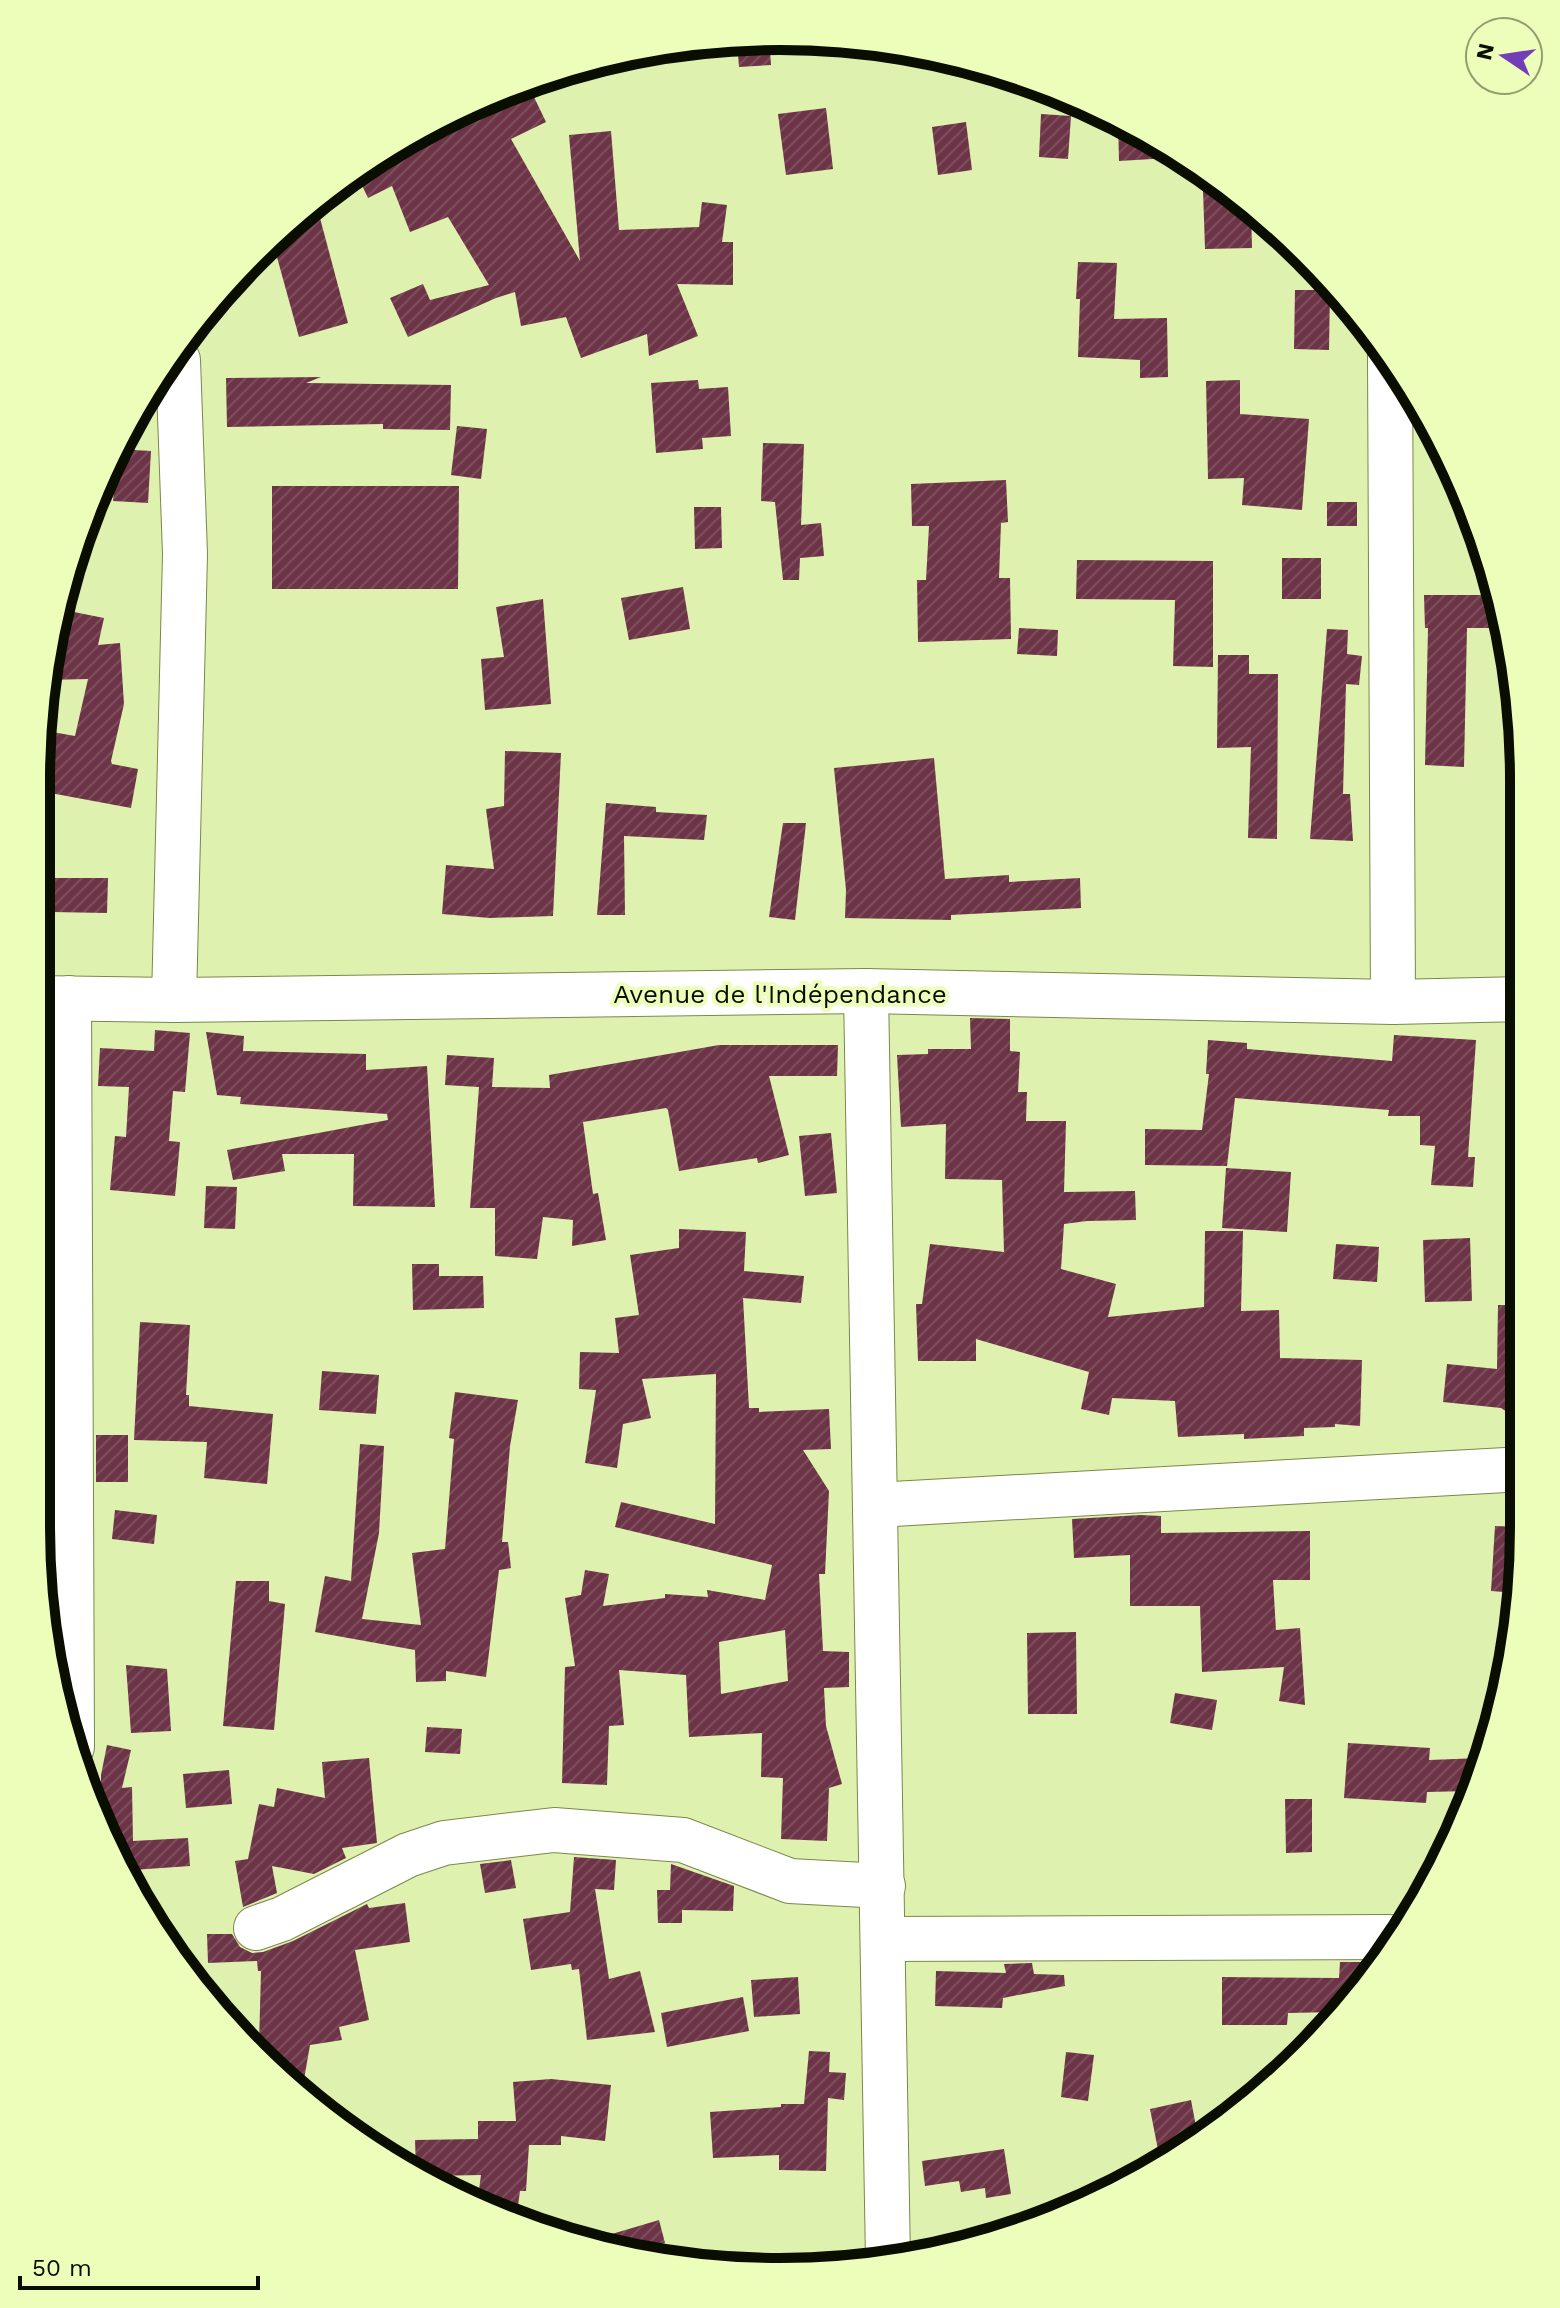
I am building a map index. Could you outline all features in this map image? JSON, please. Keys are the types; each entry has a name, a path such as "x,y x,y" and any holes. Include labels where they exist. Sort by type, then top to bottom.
{"street":[{"path":"174,1000 185,554 178,367"},
{"path":"1390,379 1393,1002"},
{"path":"866,991 888,2250"},
{"name":"Avenue de l'Indépendance","path":"52,998 174,1000 866,991 1393,1002 1510,999"},
{"path":"52,998 71,1699"},
{"path":"875,1505 1510,1470"},
{"path":"256,1928 282,1919 408,1855 444,1843 554,1830 683,1840 790,1881 883,1886"},
{"path":"884,1939 1385,1937"}],"building":[{"path":"770,50 771,65 739,67 738,52"},
{"path":"533,95 546,122 511,139 580,261 569,135 611,131 619,230 699,227 702,202 727,205 722,242 733,242 733,285 677,284 698,336 649,356 647,334 581,358 566,317 521,326 515,292 408,337 390,298 423,284 430,300 489,285 448,217 410,232 392,186 368,198 361,183 415,148 440,134 442,138"},
{"path":"826,108 833,169 786,175 778,114"},
{"path":"1041,114 1071,116 1068,159 1039,157"},
{"path":"966,122 972,170 938,175 932,127"},
{"path":"1118,133 1162,158 1119,161"},
{"path":"1203,190 1209,190 1251,223 1252,248 1205,249"},
{"path":"319,215 348,323 299,337 276,253"},
{"path":"1078,262 1117,263 1114,319 1167,318 1168,377 1140,378 1140,360 1078,357"},
{"path":"1295,290 1321,290 1330,300 1329,350 1294,349"},
{"path":"321,377 306,383 451,385 450,430 383,429 383,424 227,427 226,378"},
{"path":"698,380 699,389 728,387 731,436 702,438 703,449 656,453 651,383"},
{"path":"1240,380 1240,414 1309,419 1302,510 1242,505 1244,478 1208,479 1206,381"},
{"path":"457,426 487,429 481,479 451,475"},
{"path":"763,443 804,444 801,525 821,523 824,556 800,558 799,580 783,580 775,502 761,501"},
{"path":"129,450 151,451 148,503 113,501 115,481"},
{"path":"1006,480 1008,522 1001,523 999,578 1010,578 1011,639 918,642 917,580 926,580 929,526 912,526 911,484"},
{"path":"272,486 459,486 458,589 272,589"},
{"path":"1327,502 1357,502 1357,526 1327,526"},
{"path":"694,507 721,507 722,548 695,549"},
{"path":"1282,558 1321,558 1321,599 1282,599"},
{"path":"1077,560 1213,561 1213,667 1173,666 1175,600 1076,599"},
{"path":"683,587 690,629 629,640 621,598"},
{"path":"1424,595 1486,595 1494,628 1467,628 1464,767 1425,765 1428,628 1425,628"},
{"path":"543,599 551,704 485,710 481,659 504,657 496,607"},
{"path":"70,611 104,618 98,645 120,643 124,704 111,761 112,764 138,769 131,808 50,793 52,732 75,736 88,679 57,680"},
{"path":"1019,628 1058,630 1057,656 1017,654"},
{"path":"1327,629 1348,630 1347,654 1362,656 1359,685 1346,684 1343,794 1350,794 1353,841 1310,839"},
{"path":"1218,655 1249,655 1249,674 1278,674 1277,839 1248,838 1251,747 1217,748"},
{"path":"505,751 561,753 553,916 490,918 442,914 446,865 494,869 486,809 504,806"},
{"path":"934,758 945,879 1009,875 1009,882 1080,878 1081,908 951,915 951,920 845,918 846,890 834,768"},
{"path":"606,803 656,807 656,812 707,815 704,840 624,836 625,915 597,915"},
{"path":"783,823 806,823 795,920 769,917"},
{"path":"50,878 108,878 107,913 51,912"},
{"path":"970,1018 1010,1019 1010,1051 1020,1052 1018,1092 1027,1092 1026,1121 1066,1121 1064,1192 1135,1191 1136,1220 1064,1224 1061,1269 1116,1284 1108,1317 1204,1307 1205,1231 1243,1231 1241,1311 1279,1310 1280,1358 1362,1360 1360,1426 1335,1424 1335,1427 1304,1428 1304,1436 1244,1439 1244,1434 1178,1437 1175,1401 1112,1398 1109,1415 1081,1409 1089,1372 976,1339 976,1361 918,1361 916,1304 922,1304 930,1244 1004,1252 1002,1180 945,1179 946,1124 901,1127 897,1055 928,1054 928,1049 971,1049"},
{"path":"155,1030 190,1033 185,1092 173,1091 169,1141 180,1142 175,1196 110,1190 115,1136 126,1137 129,1087 98,1086 100,1048 154,1051"},
{"path":"206,1032 244,1036 243,1051 366,1054 366,1070 427,1066 435,1207 353,1206 354,1154 282,1154 285,1171 233,1180 227,1150 388,1120 387,1114 240,1104 241,1097 217,1095"},
{"path":"1394,1035 1476,1040 1468,1157 1475,1157 1473,1187 1431,1185 1435,1146 1420,1145 1420,1116 1388,1116 1389,1110 1235,1098 1227,1166 1145,1165 1145,1129 1202,1130 1209,1074 1206,1074 1208,1040 1247,1043 1247,1049 1392,1061"},
{"path":"719,1045 838,1045 837,1076 769,1076 789,1155 758,1163 757,1158 679,1171 666,1108 583,1122 593,1194 598,1193 606,1240 572,1246 573,1220 543,1217 537,1259 495,1256 495,1208 470,1208 479,1087 445,1085 447,1055 494,1058 492,1087 550,1088 549,1075"},
{"path":"831,1133 837,1193 805,1196 799,1136"},
{"path":"1226,1168 1291,1172 1287,1232 1222,1228"},
{"path":"206,1186 237,1187 235,1229 204,1228"},
{"path":"679,1229 746,1232 744,1271 804,1276 801,1303 743,1298 749,1408 759,1408 759,1412 829,1409 831,1449 803,1450 829,1491 825,1574 819,1574 823,1651 849,1652 849,1687 824,1688 826,1726 842,1784 829,1788 827,1841 781,1839 783,1778 761,1777 762,1733 689,1737 686,1675 619,1670 624,1725 609,1726 607,1785 562,1783 565,1667 575,1666 565,1598 581,1595 585,1570 609,1574 603,1606 665,1598 665,1594 708,1597 707,1590 765,1600 772,1565 615,1527 621,1502 715,1524 716,1374 642,1379 651,1418 623,1424 617,1468 585,1463 596,1390 579,1389 580,1352 619,1353 615,1318 639,1315 630,1255 679,1248","holes":["785,1630 788,1681 721,1694 719,1642"]},
{"path":"1470,1238 1472,1301 1425,1302 1423,1240"},
{"path":"1336,1244 1379,1247 1377,1282 1333,1279"},
{"path":"412,1264 439,1264 439,1276 483,1276 484,1308 413,1310"},
{"path":"1498,1305 1510,1305 1510,1414 1501,1408 1443,1402 1447,1364 1497,1369"},
{"path":"140,1322 190,1325 186,1395 189,1395 189,1406 273,1414 267,1484 204,1478 207,1442 134,1440"},
{"path":"322,1371 379,1375 376,1414 319,1410"},
{"path":"455,1392 518,1400 510,1446 502,1542 508,1542 511,1568 499,1570 486,1677 446,1671 446,1681 416,1682 415,1650 315,1632 325,1576 351,1581 360,1444 384,1446 379,1533 362,1619 421,1625 412,1553 445,1549 454,1439 449,1438"},
{"path":"96,1435 128,1435 128,1482 96,1482"},
{"path":"115,1510 157,1515 154,1544 112,1539"},
{"path":"1161,1516 1161,1533 1310,1531 1310,1580 1273,1580 1276,1630 1300,1628 1305,1705 1279,1701 1284,1667 1202,1672 1200,1606 1130,1606 1130,1555 1074,1558 1072,1519"},
{"path":"1495,1526 1510,1527 1507,1592 1491,1591"},
{"path":"236,1581 269,1581 269,1601 285,1604 274,1730 223,1726"},
{"path":"1076,1632 1077,1714 1028,1714 1027,1633"},
{"path":"126,1665 167,1669 171,1731 131,1733"},
{"path":"1175,1693 1217,1700 1212,1730 1170,1723"},
{"path":"427,1727 462,1729 460,1754 425,1752"},
{"path":"1348,1743 1430,1748 1429,1760 1472,1758 1460,1791 1427,1792 1426,1803 1344,1798"},
{"path":"107,1745 131,1750 122,1788 132,1787 133,1841 188,1838 190,1866 135,1870 101,1794"},
{"path":"369,1758 377,1843 342,1848 346,1858 314,1874 272,1866 277,1893 243,1907 235,1861 248,1859 259,1804 274,1807 277,1788 325,1798 322,1762"},
{"path":"229,1770 232,1804 186,1808 183,1774"},
{"path":"1285,1799 1312,1799 1312,1852 1286,1853"},
{"path":"574,1857 616,1860 614,1890 595,1889 609,1979 640,1971 655,2032 587,2040 579,1969 572,1970 571,1964 531,1970 523,1919 570,1912"},
{"path":"511,1860 516,1888 485,1893 480,1864"},
{"path":"671,1864 734,1886 733,1911 682,1910 682,1923 658,1923 657,1890 670,1890"},
{"path":"405,1903 410,1942 355,1950 369,2020 339,2027 342,2040 310,2045 304,2081 259,2039 261,1971 258,1971 257,1961 208,1963 207,1934 232,1934 240,1947 252,1953 263,1952 293,1941 367,1904 369,1908"},
{"path":"1340,1962 1364,1962 1326,2012 1288,2013 1287,2025 1222,2025 1222,1977 1339,1978"},
{"path":"1032,1963 1034,1974 1064,1975 1065,1986 1003,1998 1002,2008 935,2006 936,1971 1006,1973 1004,1964"},
{"path":"798,1977 800,2014 754,2017 751,1980"},
{"path":"743,1997 749,2031 667,2047 661,2013"},
{"path":"809,2051 830,2052 829,2072 846,2073 844,2100 828,2098 826,2171 779,2170 779,2155 713,2158 710,2112 804,2104"},
{"path":"1066,2052 1094,2055 1088,2101 1061,2097"},
{"path":"551,2079 611,2085 605,2141 561,2136 561,2145 529,2145 526,2191 520,2191 518,2208 479,2192 481,2175 444,2176 416,2160 415,2140 478,2139 478,2121 516,2121 513,2082"},
{"path":"1191,2100 1196,2127 1158,2152 1150,2109"},
{"path":"1004,2149 1011,2194 986,2198 985,2188 961,2192 959,2181 925,2186 922,2161"},
{"path":"659,2220 665,2243 653,2247 605,2236"}]}
